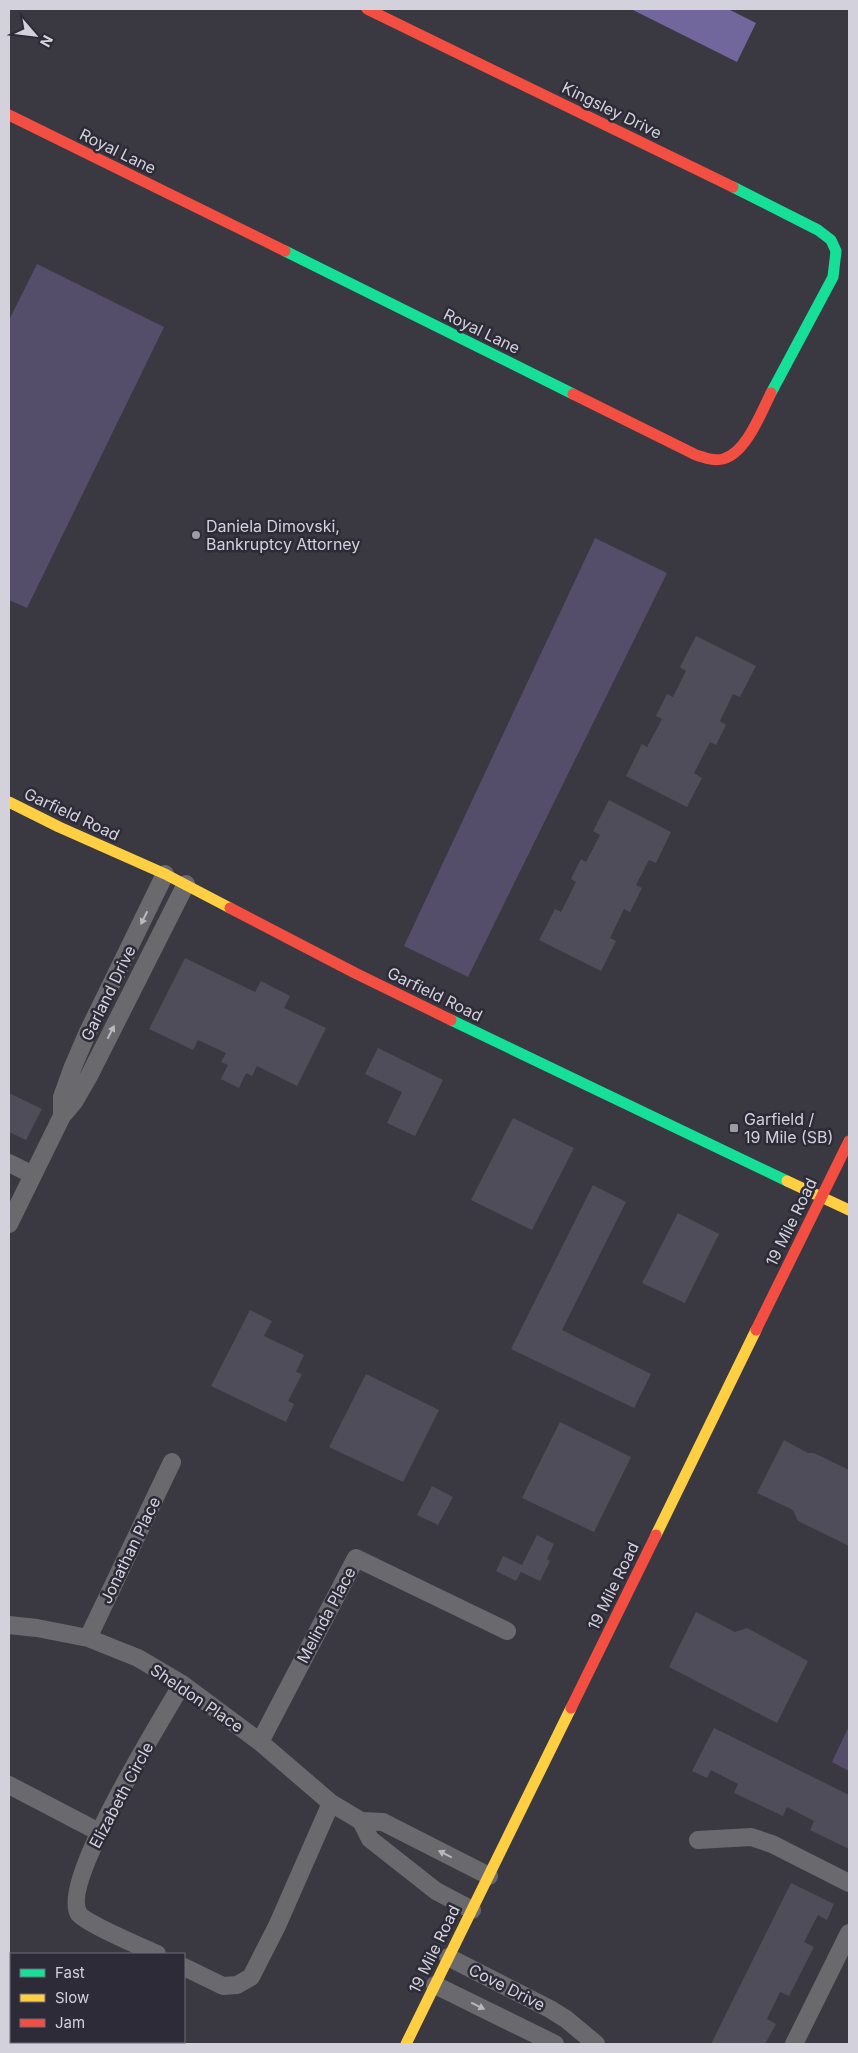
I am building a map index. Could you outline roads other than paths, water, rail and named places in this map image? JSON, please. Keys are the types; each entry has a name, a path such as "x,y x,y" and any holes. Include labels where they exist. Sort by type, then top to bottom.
{"street":[{"name":"Kingsley Drive","path":"367,9 809,224 821,232 838,249"},
{"name":"Royal Lane","path":"9,115 696,455 716,460 728,458 737,452 746,441 833,277 838,259 838,249"},
{"name":"Garfield Road","path":"9,802 59,827 186,884 355,973 575,1081 849,1210"},
{"name":"Garland Drive","path":"62,1116 62,1097 84,1042 165,874"},
{"name":"Garland Drive","path":"9,1224 62,1116 74,1102 89,1076 186,884"},
{"name":"19 Mile Road","path":"406,2044 849,1142"},
{"path":"9,1163 33,1175"},
{"name":"Jonathan Place","path":"88,1638 172,1462"},
{"name":"Melinda Place","path":"260,1742 356,1558 507,1631"},
{"name":"Sheldon Place","path":"9,1626 37,1628 88,1638 138,1658 182,1684 260,1742 331,1803 360,1821 370,1839 436,1891 472,1910"},
{"name":"Elizabeth Circle","path":"155,1953 99,1927 80,1914 76,1901 78,1884 99,1832 182,1684"},
{"path":"9,1785 99,1832"},
{"path":"185,1967 223,1986 237,1985 251,1977 278,1926 331,1803"},
{"name":"Sheldon Place","path":"360,1821 383,1822 489,1876"},
{"path":"698,1840 751,1837 772,1844 849,1883"},
{"path":"794,2044 849,1933"},
{"name":"Cove Drive","path":"448,1957 566,2019 596,2044"},
{"name":"Cove Drive","path":"434,1985 554,2044 566,2019"}],"place":[{"name":"Daniela Dimovski, Bankruptcy Attorney","path":"196,535"},
{"name":"Garfield / 19 Mile (SB)","path":"734,1128"}]}
